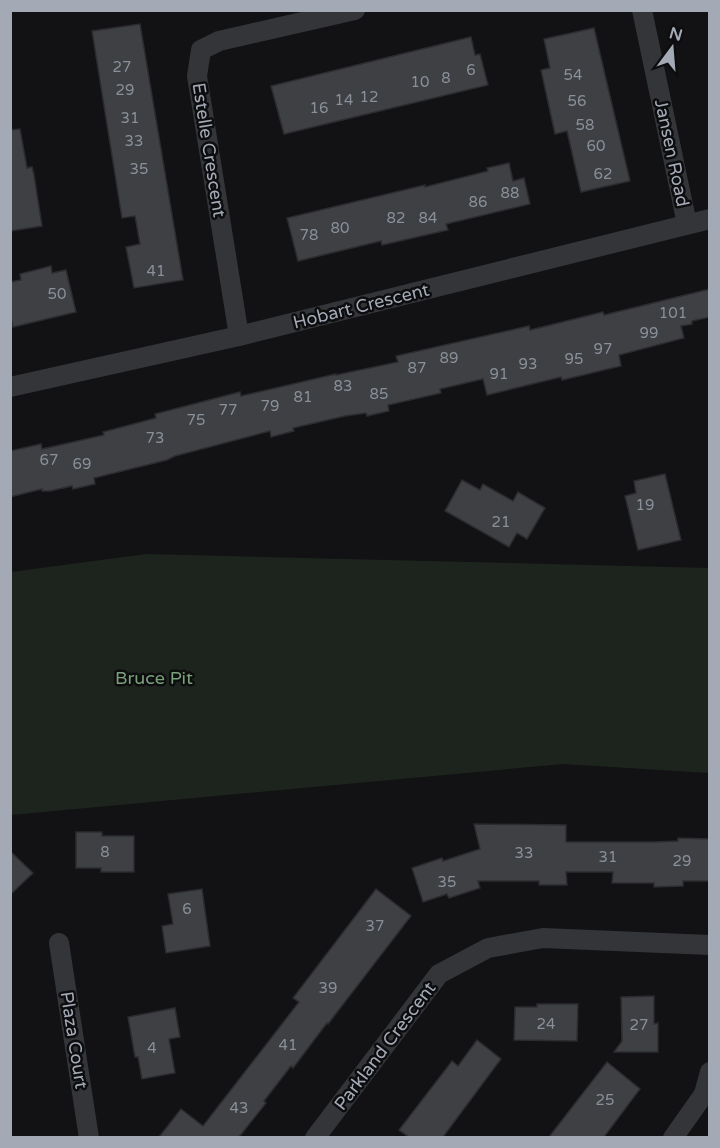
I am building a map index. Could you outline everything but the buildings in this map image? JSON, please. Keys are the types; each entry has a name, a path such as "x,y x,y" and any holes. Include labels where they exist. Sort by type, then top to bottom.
{"street":[{"name":"Estelle Crescent","path":"239,336 197,76 201,50 219,41 355,10"},
{"name":"Jansen Road","path":"642,10 687,224"},
{"name":"Hobart Crescent","path":"10,387 239,336 710,219"},
{"name":"Parkland Crescent","path":"315,1137 439,974 488,948 543,938 710,945"},
{"name":"Plaza Court","path":"59,944 88,1137"},
{"path":"673,1137 704,1094 710,1072"}],"green space":[{"name":"Bruce Pit","path":"146,554 709,568 709,773 563,764 11,815 11,572"}]}
